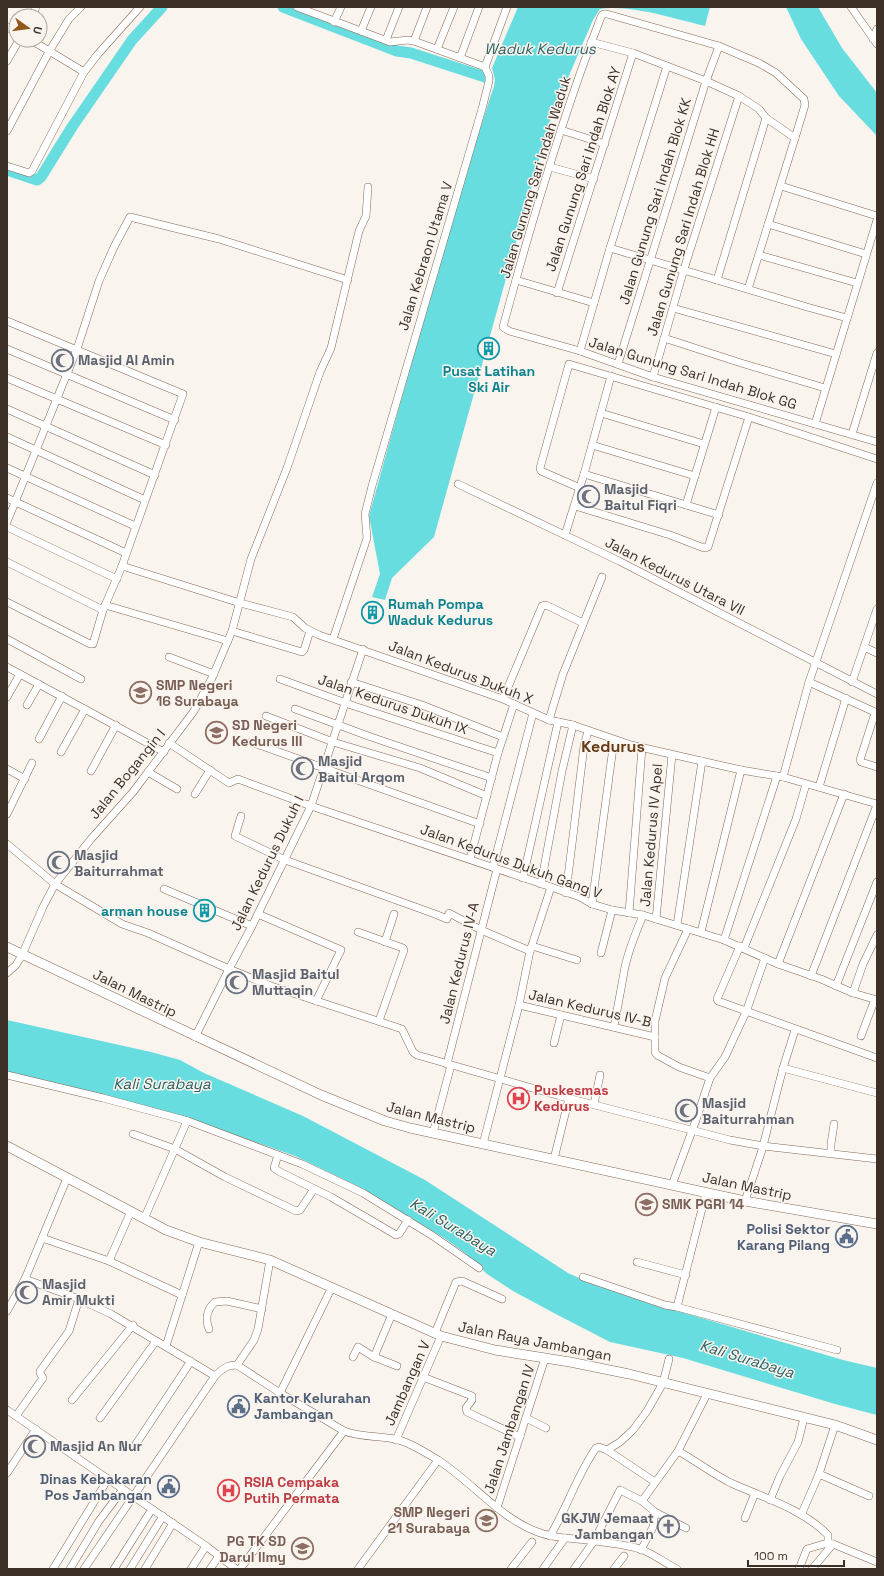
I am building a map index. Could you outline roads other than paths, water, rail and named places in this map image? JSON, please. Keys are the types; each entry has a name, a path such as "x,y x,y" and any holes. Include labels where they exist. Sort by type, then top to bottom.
{"main road":[{"name":"Jalan Mastrip","path":"7,947 195,1037 342,1104 386,1121 433,1134 706,1193 877,1224"},
{"name":"Jalan Raya Jambangan","path":"7,1146 166,1230 199,1242 270,1260 438,1335 495,1350 570,1362 663,1383 835,1425 877,1440"}],"street":[{"path":"7,131 50,50 69,19 74,7"},
{"path":"69,19 81,7"},
{"path":"7,166 29,173 32,171 84,72 140,7"},
{"path":"297,7 310,10 334,22 390,42 408,40 485,67"},
{"path":"334,22 341,7"},
{"path":"361,31 372,7"},
{"path":"386,40 399,7"},
{"path":"414,42 427,7"},
{"path":"437,49 454,7"},
{"path":"460,58 479,7"},
{"name":"Jalan Kebraon Utama V","path":"333,639 367,538 365,514 400,386 482,109 489,81 489,76 485,67 507,7"},
{"path":"851,7 875,42"},
{"name":"Jalan Gunung Sari Indah Waduk","path":"503,327 561,130 591,42 603,14 719,46 768,68 803,96 805,105 748,289"},
{"path":"875,42 877,29"},
{"path":"591,42 633,53 706,81 739,96 759,109 766,118 795,138"},
{"name":"Jalan Gunung Sari Indah Blok KK","path":"618,364 706,81 719,46"},
{"path":"7,60 14,48"},
{"path":"46,48 84,72"},
{"name":"Jalan Gunung Sari Indah Blok AY","path":"557,293 633,53"},
{"path":"580,351 610,248 668,66"},
{"name":"Jalan Gunung Sari Indah Blok HH","path":"653,376 684,270 739,96"},
{"path":"717,280 766,118"},
{"path":"561,130 605,144"},
{"path":"550,167 594,179"},
{"path":"781,186 877,216"},
{"name":"Jalan Bogangin I","path":"7,973 22,955 55,884 91,839 133,792 164,752 169,743 194,711 214,674 232,631 251,559 287,468 318,377 331,348 359,231 366,216 368,187"},
{"path":"7,522 77,349 99,281 114,247 130,217 219,239 349,276"},
{"path":"815,424 877,220"},
{"path":"768,224 866,254"},
{"path":"610,248 807,308 848,318"},
{"path":"759,255 858,283"},
{"name":"Jalan Gunung Sari Indah Blok AY","path":"516,280 594,303"},
{"path":"673,308 836,354"},
{"path":"7,321 182,393 183,396 135,526 122,566 104,608 92,645 7,602"},
{"name":"Jalan Gunung Sari Indah Blok GG","path":"503,327 510,331 580,351 653,376 877,442"},
{"path":"664,338 741,364 825,388"},
{"path":"7,349 175,420"},
{"path":"852,434 877,353"},
{"path":"580,488 541,471 540,468 569,364 749,416 877,459"},
{"path":"565,535 575,506 611,376"},
{"path":"7,378 166,445"},
{"path":"686,505 716,407"},
{"path":"7,409 155,475"},
{"path":"601,413 704,444"},
{"path":"575,506 670,535 704,548 708,547 749,416"},
{"path":"7,437 145,500"},
{"path":"592,445 695,476"},
{"path":"7,468 135,526"},
{"path":"584,474 719,515"},
{"path":"724,940 780,777 809,682 875,496 877,483"},
{"name":"Jalan Kedurus Utara VII","path":"458,484 619,561 877,694"},
{"path":"7,498 126,553"},
{"path":"7,527 117,579"},
{"path":"7,562 104,608 228,640"},
{"name":"Jalan Kedurus Dukuh X","path":"122,566 240,603 292,617 310,631 503,699 549,720 573,725 614,740 642,748 780,777 844,794 877,805"},
{"path":"549,720 563,674 602,577"},
{"path":"503,699 542,606 546,604 583,623"},
{"path":"852,682 877,609"},
{"path":"232,631 302,652 310,631"},
{"path":"7,639 81,679"},
{"path":"864,647 877,653"},
{"name":"Jalan Kedurus Dukuh I","path":"195,1037 311,806 363,649"},
{"path":"169,657 214,674"},
{"path":"7,667 164,752"},
{"path":"7,697 20,674"},
{"name":"Jalan Kedurus Dukuh IX","path":"280,679 345,703 498,753"},
{"path":"351,682 422,705 503,737"},
{"path":"809,682 876,713 860,760 861,762 877,767"},
{"path":"27,705 39,684"},
{"path":"39,739 62,696"},
{"path":"818,787 846,698"},
{"path":"470,859 498,753 514,704"},
{"path":"61,752 85,709"},
{"path":"295,709 370,737 492,778"},
{"name":"Jalan Kedurus IV-A","path":"433,1134 533,713"},
{"path":"266,716 333,742 420,768 487,796"},
{"path":"523,878 558,722"},
{"path":"91,771 116,725"},
{"path":"541,884 573,725"},
{"path":"566,893 584,746 588,730"},
{"path":"592,904 614,740"},
{"path":"251,742 480,824"},
{"path":"169,743 210,770 195,794"},
{"path":"629,913 642,748"},
{"name":"Jalan Kedurus IV Apel","path":"656,919 672,755"},
{"path":"677,925 702,761"},
{"path":"7,814 32,763"},
{"path":"7,769 25,779"},
{"name":"Jalan Kedurus Dukuh Gang V","path":"210,770 229,783 238,779 311,806 551,887 592,904 612,910 643,915 701,932 742,947 778,964 836,986 876,999"},
{"path":"701,932 741,770"},
{"path":"148,772 177,789"},
{"path":"806,784 796,819 742,947 717,999 718,1001 746,1012 877,1058"},
{"path":"778,964 844,794"},
{"path":"811,976 877,805"},
{"path":"241,816 235,836 285,860 447,919 450,913 481,930 531,948 577,960"},
{"path":"7,844 55,884 122,924 148,933 229,969 272,986 402,1029 413,1052 417,1055 569,1098 730,1140 763,1146 877,1159"},
{"path":"836,986 877,882"},
{"name":"Jalan Kedurus IV-B","path":"483,1144 531,948 551,887"},
{"path":"164,889 252,926"},
{"path":"601,953 612,910"},
{"path":"258,914 341,950 316,1001"},
{"path":"385,942 394,914"},
{"path":"614,1027 622,992 623,977 633,942 643,915"},
{"path":"688,928 666,978 655,1021 655,1052 657,1055 679,1067 710,1078"},
{"path":"358,932 403,948 404,953 379,1021"},
{"path":"853,992 877,935"},
{"path":"672,1185 710,1078 724,1057 746,1012 765,958"},
{"path":"861,1036 876,999"},
{"name":"Jalan Kedurus IV-B","path":"518,1005 655,1036"},
{"path":"554,1042 561,1015"},
{"path":"745,1201 763,1146 783,1068 795,1030"},
{"path":"783,1068 877,1093"},
{"path":"7,1075 103,1098 187,1121 319,1171 357,1190 408,1220 479,1268"},
{"path":"594,1104 600,1075"},
{"path":"554,1159 569,1098"},
{"path":"144,1218 187,1121"},
{"path":"832,1153 831,1144 834,1124"},
{"path":"132,1134 175,1149 225,1177 296,1211 300,1210 314,1189"},
{"path":"278,1155 275,1169 396,1235 399,1234 408,1220"},
{"path":"7,1312 25,1279 67,1178"},
{"path":"677,1307 706,1193"},
{"path":"109,1261 131,1211"},
{"path":"42,1238 109,1261 182,1295"},
{"path":"166,1346 199,1242"},
{"path":"237,1365 254,1340 258,1329 270,1260"},
{"path":"637,1262 686,1275"},
{"path":"583,1277 665,1305 837,1350"},
{"path":"25,1279 79,1299 133,1325 156,1341 215,1376"},
{"name":"Jambangan V","path":"396,1440 423,1377 456,1282 462,1280 502,1299"},
{"path":"280,1393 332,1287"},
{"path":"16,1416 42,1378 40,1371 69,1331 79,1299"},
{"path":"209,1329 206,1318 215,1302 227,1300 262,1309"},
{"path":"374,1357 392,1314"},
{"path":"72,1400 133,1325"},
{"path":"100,1418 156,1341"},
{"path":"353,1357 358,1347 374,1357 396,1366"},
{"name":"Jalan Jambangan IV","path":"496,1508 545,1358"},
{"path":"607,1450 620,1442 633,1430 647,1411 663,1383 669,1358"},
{"path":"136,1444 191,1361"},
{"path":"84,1569 215,1376 223,1369 231,1365 237,1365 280,1393 344,1431 354,1435 396,1440 408,1444 438,1460 463,1478 496,1508 529,1529 550,1536 594,1541 641,1550 664,1566 677,1569"},
{"path":"423,1377 472,1396 472,1400 466,1408 467,1412 520,1437"},
{"path":"642,1501 678,1451 707,1394"},
{"path":"8,1412 36,1429 163,1516 236,1569"},
{"path":"526,1418 546,1428"},
{"path":"770,1500 780,1476 798,1442 804,1418"},
{"path":"802,1514 819,1474 835,1425"},
{"path":"7,1473 36,1429"},
{"path":"240,1569 344,1431"},
{"path":"550,1536 594,1451 599,1447 607,1450 655,1482"},
{"path":"678,1451 729,1482 802,1514 828,1534 831,1544"},
{"path":"358,1569 438,1460"},
{"path":"819,1474 869,1496"},
{"path":"53,1569 108,1479"},
{"path":"70,1569 99,1521 123,1489"},
{"path":"574,1569 594,1541 620,1490 642,1501 655,1512 686,1528"},
{"path":"745,1518 755,1493"},
{"path":"114,1569 152,1509"},
{"path":"641,1550 653,1527 655,1512"},
{"path":"130,1569 163,1516"},
{"path":"145,1569 173,1523"},
{"path":"543,1569 565,1538"},
{"path":"511,1569 532,1542"},
{"path":"812,1569 831,1544"},
{"path":"799,1569 807,1549 831,1544 877,1562"},
{"path":"191,1569 206,1546"},
{"path":"210,1569 219,1556"},
{"path":"614,1569 624,1556"}],"water":[{"name":"Waduk Kedurus","path":"518,7 710,7 705,26 638,10 612,8 600,9 593,20 551,117 434,537 392,578 385,600 372,597 380,574 369,516 456,202 494,86 495,79 492,68"},
{"path":"786,7 818,7 842,48 877,93 877,136 839,96 801,39"},
{"name":"Kali Surabaya","path":"7,1020 151,1052 180,1060 204,1073 303,1116 425,1180 568,1273 588,1282 661,1306 843,1360 877,1368 877,1415 835,1404 683,1358 610,1342 513,1291 487,1274 465,1253 444,1238 357,1186 295,1156 216,1128 7,1073"}],"waterway":[{"path":"7,170 37,180 41,177 72,127 132,40 162,7"},
{"path":"283,7 397,51 411,53 488,78"}],"place":[{"name":"Pusat Latihan Ski Air","path":"489,349"},
{"name":"Masjid Al Amin","path":"62,360"},
{"name":"Masjid Baitul Fiqri","path":"589,497"},
{"name":"Rumah Pompa Waduk Kedurus","path":"373,612"},
{"name":"SMP Negeri 16 Surabaya","path":"140,693"},
{"name":"SD Negeri Kedurus III","path":"217,733"},
{"name":"Masjid Baitul Arqom","path":"302,769"},
{"name":"Masjid Baiturrahmat","path":"58,863"},
{"name":"arman house","path":"204,911"},
{"name":"Masjid Baitul Muttaqin","path":"237,982"},
{"name":"Puskesmas Kedurus","path":"519,1098"},
{"name":"Masjid Baiturrahman","path":"687,1111"},
{"name":"SMK PGRI 14","path":"646,1204"},
{"name":"Polisi Sektor Karang Pilang","path":"846,1237"},
{"name":"Masjid Amir Mukti","path":"26,1292"},
{"name":"Kantor Kelurahan Jambangan","path":"238,1406"},
{"name":"Masjid An Nur","path":"35,1446"},
{"name":"Dinas Kebakaran Pos Jambangan","path":"168,1487"},
{"name":"RSIA Cempaka Putih Permata","path":"229,1490"},
{"name":"SMP Negeri 21 Surabaya","path":"486,1520"},
{"name":"GKJW Jemaat Jambangan","path":"669,1526"},
{"name":"PG TK SD Darul Ilmy","path":"302,1549"}],"district":[{"name":"Kedurus","path":"613,746"}]}
